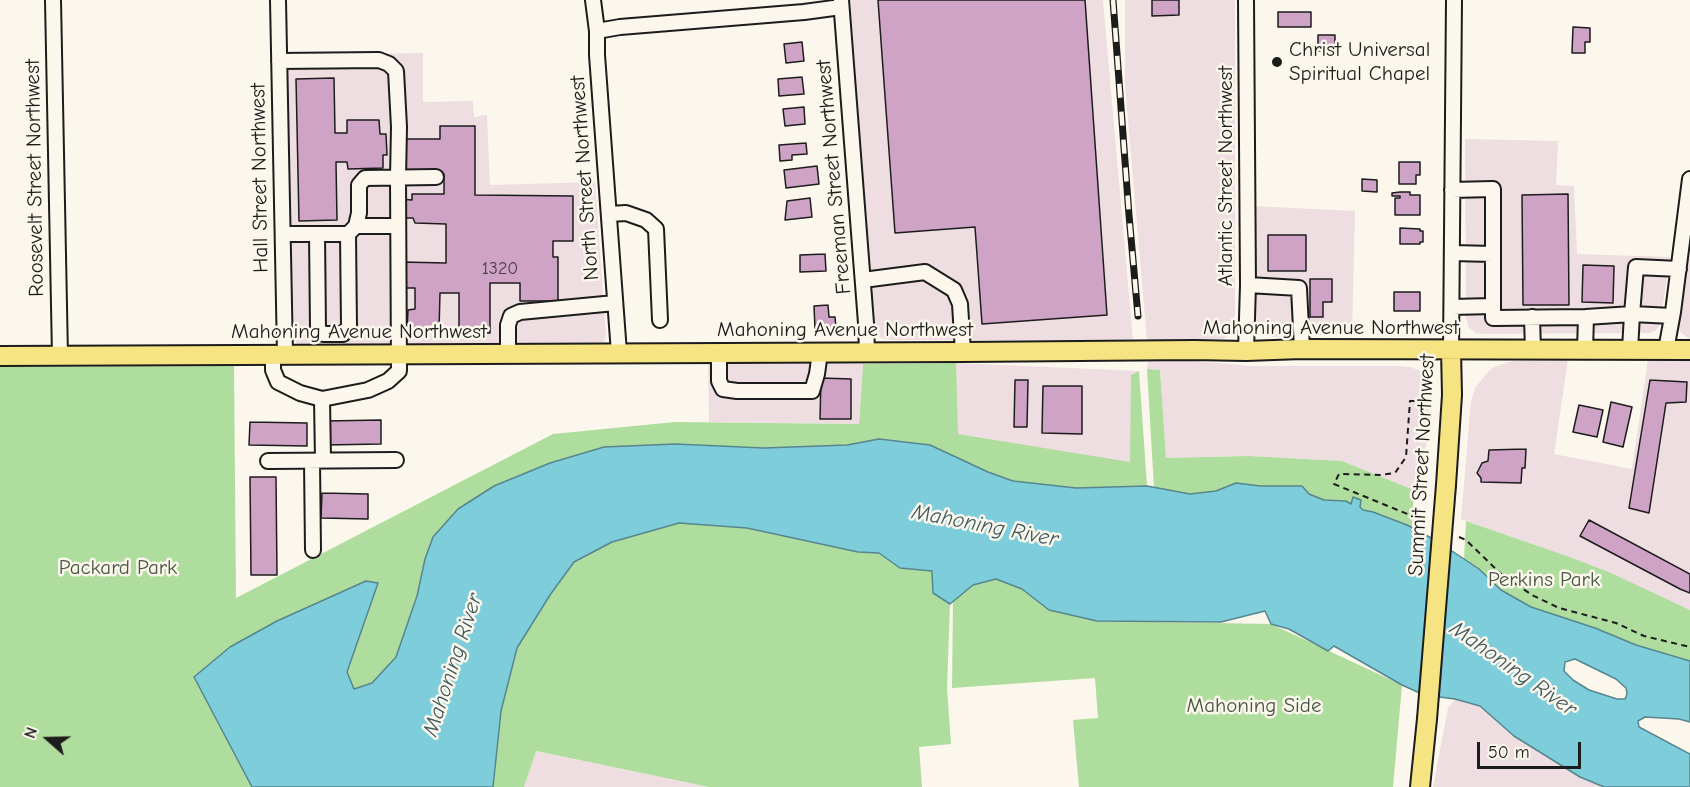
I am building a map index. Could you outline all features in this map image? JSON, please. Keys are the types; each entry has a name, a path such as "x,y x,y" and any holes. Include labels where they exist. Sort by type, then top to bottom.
{"main road":[{"name":"Mahoning Avenue Northwest","path":"0,356 1302,349 1690,350"},
{"name":"Summit Street Northwest","path":"1420,787 1446,485 1452,395 1451,350"}],"street":[{"name":"Roosevelt Street Northwest","path":"53,0 60,356"},
{"name":"Hall Street Northwest","path":"278,0 283,234 279,354 273,370 278,382 300,393 322,399"},
{"name":"North Street Northwest","path":"593,0 619,353"},
{"name":"Atlantic Street Northwest","path":"1246,0 1248,285 1246,351"},
{"name":"Summit Street Northwest","path":"1451,350 1454,0"},
{"path":"597,31 620,27 804,12 841,4"},
{"name":"Freeman Street Northwest","path":"841,4 867,352"},
{"path":"279,61 379,60 389,64 396,71 399,127 399,371 388,381 368,390 322,399 313,550"},
{"path":"318,234 318,329 323,334 343,334 349,327 352,230 359,213 359,185 365,178 436,177"},
{"path":"1666,350 1687,233 1690,179"},
{"path":"1452,190 1493,189 1493,318 1632,314 1672,316"},
{"path":"609,214 626,213 646,220 656,229 660,320"},
{"path":"283,234 318,234 398,226"},
{"path":"1452,253 1493,254"},
{"path":"1630,350 1636,267 1679,269"},
{"path":"863,280 925,272 954,290 960,304 963,352"},
{"path":"1248,285 1299,288 1302,349"},
{"path":"508,353 508,326 511,316 520,312 615,303"},
{"path":"1452,307 1493,306"},
{"path":"1532,317 1533,351"},
{"path":"1585,350 1586,317"},
{"path":"332,334 333,354"},
{"path":"719,352 719,381 723,389 737,391 812,391 820,352"},
{"path":"268,461 396,460"}],"path":[{"path":"1425,401 1410,401 1406,457 1395,473 1340,474 1334,484 1435,526"},
{"path":"1456,536 1466,540 1500,573 1532,595 1559,608 1616,623 1644,636 1690,647"}],"shaded area":[{"path":"847,0 1103,0 1133,341 889,340 879,337 872,327"},
{"path":"1125,0 1235,0 1235,316 1229,335 1224,339 1147,341 1125,85"},
{"path":"423,53 423,102 473,101 474,117 487,115 490,185 595,182 606,335 601,344 297,344 294,339 285,56"},
{"path":"1465,139 1558,141 1556,185 1574,186 1577,254 1670,257 1660,325 1655,331 1649,333 1481,334 1469,328 1466,318"},
{"path":"1252,206 1355,211 1352,334 1272,337 1259,327 1254,316"},
{"path":"1690,222 1690,339 1680,332 1677,322"},
{"path":"1148,360 1196,361 1250,366 1397,366 1418,370 1424,375 1431,390 1422,492 1342,461 1249,456 1166,458 1160,370 1147,369"},
{"path":"1568,360 1554,454 1632,469 1648,360 1690,360 1690,610 1567,556 1461,519 1471,402 1475,388 1494,367 1513,361"},
{"path":"708,363 863,364 859,424 709,422"},
{"path":"956,363 1139,371 1131,375 1131,463 957,434"},
{"path":"1455,699 1480,706 1514,736 1580,777 1604,787 1433,787 1448,708"},
{"path":"535,751 709,787 524,787"}],"green space":[{"name":"Packard Park","path":"956,363 958,434 1130,462 1131,375 1139,371 1147,486 1076,488 1013,481 880,439 847,445 764,448 675,444 604,447 550,463 494,486 458,509 433,537 425,559 417,596 396,657 372,683 354,690 347,672 360,633 367,581 277,621 230,647 195,677 252,787 0,787 0,367 234,366 236,598 553,434 675,422 859,424 863,364"},
{"path":"1147,369 1160,370 1166,458 1249,456 1342,461 1414,490 1412,528 1363,510 1360,507 1361,500 1352,504 1346,501 1324,500 1309,494 1302,486 1257,486 1236,483 1216,491 1190,494 1154,488"},
{"name":"Perkins Park","path":"1466,521 1611,573 1690,610 1690,662 1531,607 1501,590 1464,559"},
{"path":"679,523 747,528 858,552 879,553 900,568 932,571 933,593 950,604 947,689 951,744 919,747 922,787 709,787 536,751 524,787 493,787 501,711 517,648 550,595 574,562 612,542"},
{"name":"Mahoning Side","path":"996,579 1022,589 1049,610 1097,621 1271,624 1402,685 1393,787 1079,787 1073,720 1098,718 1095,678 952,688 953,601 973,585"}],"water":[{"name":"Mahoning River","path":"879,439 930,445 1013,481 1076,488 1147,486 1190,494 1216,491 1236,483 1260,486 1302,486 1309,494 1324,500 1346,501 1351,504 1353,497 1361,500 1360,507 1363,510 1407,525 1437,541 1479,569 1501,590 1531,607 1595,628 1636,645 1690,661 1690,722 1645,717 1638,721 1639,727 1690,754 1690,787 1604,787 1580,777 1514,736 1480,706 1455,699 1424,695 1334,646 1328,651 1289,629 1271,624 1265,611 1221,622 1097,621 1049,610 1022,589 996,579 973,585 950,604 933,593 932,571 900,568 879,553 858,552 747,528 679,523 612,542 574,562 550,595 517,648 501,711 493,787 252,787 194,677 230,647 277,621 366,581 378,583 347,672 354,689 372,683 396,657 417,596 425,559 433,537 458,509 494,486 550,463 604,447 675,444 764,448 847,445","holes":["1575,659 1616,679 1626,688 1625,699 1617,699 1589,690 1564,671 1565,662"]}],"building":[{"path":"878,0 1085,0 1107,315 982,324 975,227 895,233"},
{"path":"1152,0 1179,0 1179,15 1152,16"},
{"path":"1278,12 1311,12 1311,27 1278,27"},
{"path":"1573,27 1590,28 1590,42 1585,42 1585,53 1572,53"},
{"path":"1318,35 1335,35 1335,51 1318,51"},
{"path":"802,42 804,61 786,63 784,44"},
{"path":"802,77 804,94 779,96 778,79"},
{"path":"334,78 335,133 347,133 347,120 379,120 380,134 386,134 387,155 383,155 383,168 348,169 347,162 336,162 337,220 299,221 296,79"},
{"path":"804,107 805,124 785,126 783,109"},
{"path":"440,126 475,126 475,195 573,196 573,241 553,241 553,257 558,257 558,301 520,301 520,283 490,283 490,333 459,333 459,293 440,293 439,330 407,330 408,310 415,309 415,288 402,288 402,262 446,263 446,224 415,223 413,218 399,218 399,199 412,200 412,194 444,194 444,174 401,174 401,139 440,139"},
{"path":"806,143 807,154 792,155 792,160 780,161 779,145"},
{"path":"1399,162 1420,162 1420,175 1416,175 1416,184 1399,184"},
{"path":"817,166 819,184 786,188 784,170"},
{"path":"1362,179 1377,180 1377,192 1362,191"},
{"path":"1392,193 1420,195 1420,215 1395,215 1395,198 1400,198 1400,196 1392,196"},
{"path":"1568,194 1569,305 1523,305 1522,195"},
{"path":"810,198 812,217 785,220 787,201"},
{"path":"1400,228 1420,229 1423,231 1423,242 1400,244"},
{"path":"1268,235 1306,235 1306,271 1268,271"},
{"path":"825,254 826,271 800,272 800,255"},
{"path":"1583,265 1614,266 1613,303 1582,302"},
{"path":"1310,279 1332,279 1332,302 1323,302 1323,317 1310,317"},
{"path":"1394,292 1420,292 1420,311 1394,311"},
{"path":"828,305 829,317 835,317 836,328 815,329 814,306"},
{"path":"821,378 851,379 851,419 820,419"},
{"path":"1015,380 1028,380 1027,427 1014,427"},
{"path":"1650,380 1687,382 1686,402 1666,403 1649,513 1629,508"},
{"path":"1043,386 1082,386 1082,434 1042,433"},
{"path":"1611,402 1632,407 1623,447 1603,442"},
{"path":"1579,405 1603,410 1597,437 1573,432"},
{"path":"381,420 381,444 325,445 325,421"},
{"path":"250,422 307,423 307,446 249,445"},
{"path":"1526,449 1521,483 1481,482 1477,473 1482,463 1488,461 1489,450"},
{"path":"250,477 276,477 277,575 251,575"},
{"path":"322,493 368,494 368,519 321,518"},
{"path":"1589,520 1690,574 1690,593 1580,536"}],"railway":[{"path":"1113,0 1138,316"}],"place":[{"name":"Christ Universal Spiritual Chapel","path":"1277,62"}]}
